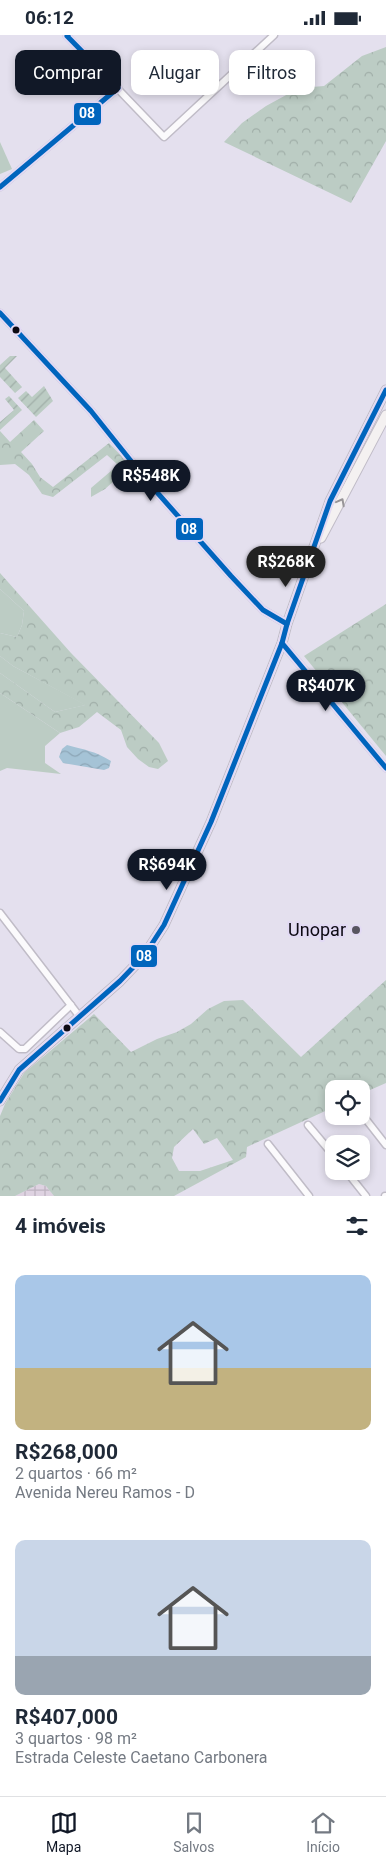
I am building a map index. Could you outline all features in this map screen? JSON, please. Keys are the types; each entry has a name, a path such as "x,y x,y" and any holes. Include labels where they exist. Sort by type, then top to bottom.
{"street":[{"path":"121,91 164,137 274,35"},
{"path":"67,36 81,50"},
{"path":"0,187 110,95"},
{"path":"0,313 92,411 147,481 231,576 263,609 287,624"},
{"path":"0,1101 19,1070 120,981 144,956 164,925 207,831 282,643 330,501 386,390"},
{"path":"309,560 340,505 386,415"},
{"path":"282,643 386,768"},
{"path":"0,913 80,1017"},
{"path":"0,1032 19,1049 25,1049 71,1005"},
{"path":"308,1125 325,1145"},
{"path":"370,1125 386,1145"},
{"path":"268,1144 309,1196"},
{"path":"353,1180 366,1196"}],"shaded area":[{"path":"39,1184 46,1186 54,1196 15,1196"}],"green space":[{"path":"386,47 386,141 351,203 224,142 242,123 266,106 286,95 315,95 315,87 324,86 362,56"},
{"path":"0,142 12,169 0,174"},
{"path":"10,356 17,356 5,368 22,387 15,393 0,377 0,365"},
{"path":"44,386 53,401 36,417 18,398 26,391 32,397"},
{"path":"9,396 22,410 0,430 0,422 14,410 5,399"},
{"path":"34,420 44,431 21,452 40,477 53,487 109,443 131,466 105,489 91,497 91,488 118,465 107,455 53,497 42,494 29,475 15,464 0,465 0,431 10,442"},
{"path":"0,573 71,653 159,743 168,761 158,769 149,767 127,747 121,730 97,712 79,727 60,733 0,693 0,673 55,712 85,705 13,666 0,656 0,633 17,637 22,625 24,611 0,589"},
{"path":"0,589 24,611 22,625 17,637 0,633"},
{"path":"386,604 386,756 304,656"},
{"path":"0,656 13,666 86,705 55,712 0,673"},
{"path":"0,693 60,733 45,746 45,763 61,774 7,768 0,771"},
{"path":"386,980 386,1083 370,1090 370,1080 325,1080 325,1111 247,1147 246,1157 174,1196 54,1196 46,1186 39,1184 15,1196 0,1196 0,1116 5,1104 24,1073 94,1014 131,1052 157,1039 177,1032 191,1024 208,1009 224,1001 243,1000 301,1057","holes":["193,1129 204,1144 217,1138 233,1160 200,1171 179,1171 172,1158 174,1147"]}],"water":[{"path":"67,745 90,751 111,761 109,768 104,770 63,763 59,757 62,749"}],"transit line":[{"name":"08","path":"0,187 118,88 68,35"},
{"name":"08","path":"0,313 91,411 147,481 231,576 263,610 287,624"},
{"name":"08","path":"0,1101 19,1070 120,981 144,956 164,925 211,822 282,643 330,501 386,390"},
{"name":"08","path":"282,643 386,768"}],"place":[{"name":"Unopar","path":"356,930"}]}
